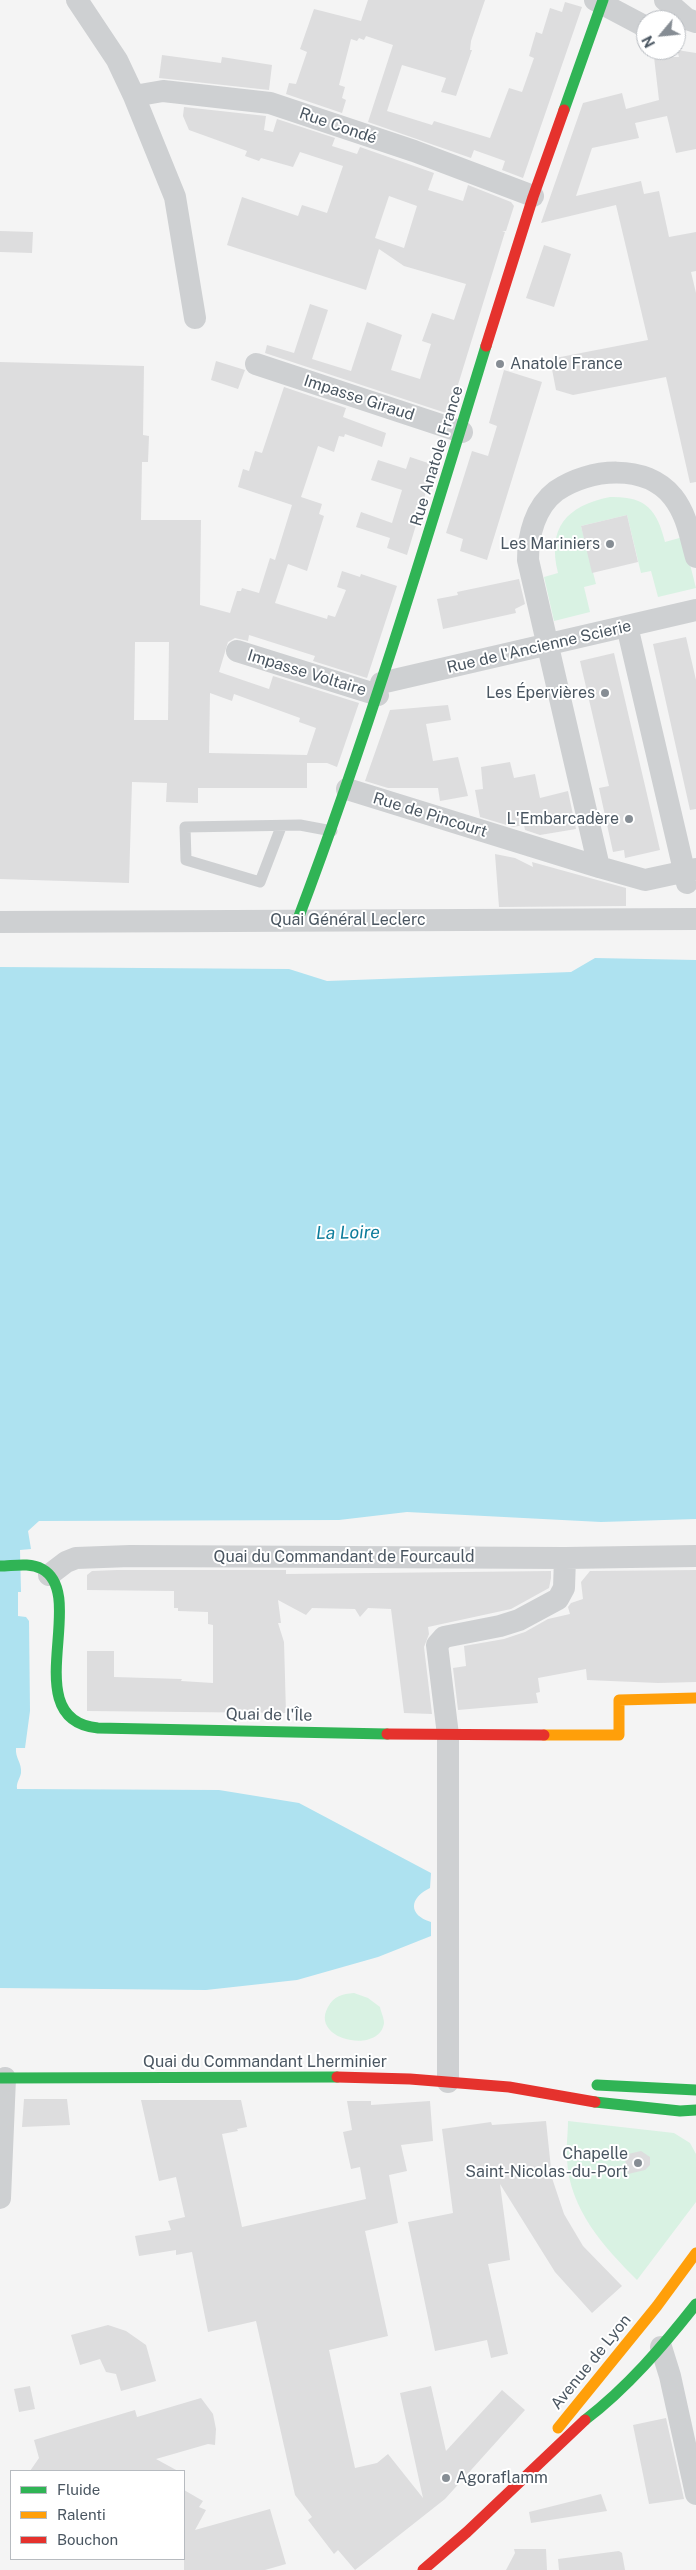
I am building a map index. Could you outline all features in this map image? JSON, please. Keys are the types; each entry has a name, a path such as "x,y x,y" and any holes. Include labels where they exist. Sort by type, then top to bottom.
{"street":[{"path":"77,0 117,60 134,96 175,197 196,318"},
{"path":"665,0 687,19 696,22"},
{"path":"600,1 636,23"},
{"name":"Rue Anatole France","path":"298,920 347,789 380,689 462,432 533,196 600,1"},
{"name":"Rue Condé","path":"134,96 163,90 270,103 414,151 533,196"},
{"name":"Impasse Giraud","path":"256,364 462,432"},
{"path":"599,867 528,560 528,539 538,513 556,492 588,477 623,472 646,477 671,495 685,515 696,557"},
{"name":"Rue de l'Ancienne Scierie","path":"380,689 547,644 696,610"},
{"path":"627,626 689,874"},
{"name":"Impasse Voltaire","path":"237,651 380,689"},
{"name":"Rue de Pincourt","path":"347,789 645,880 689,874"},
{"name":"Quai Général Leclerc","path":"0,922 695,915"},
{"name":"Quai du Commandant de Fourcauld","path":"49,1576 66,1562 76,1558 130,1556 565,1558 696,1556"},
{"path":"448,2082 448,1735 437,1645 439,1640 444,1637 500,1626 519,1620 558,1599 564,1588 565,1558"},
{"path":"0,1566 36,1567 49,1576"},
{"name":"Quai de l'Île","path":"49,1576 57,1597 58,1692 61,1708 71,1720 80,1726 98,1728 448,1735 619,1735 619,1700 696,1698"},
{"path":"0,2198 2,2078"},
{"name":"Quai du Commandant Lherminier","path":"2,2078 343,2078 448,2082 528,2090 609,2104 680,2111 696,2110"},
{"name":"Quai du Commandant Lherminier","path":"528,2090 567,2084"},
{"path":"583,2085 696,2090"},
{"path":"680,2111 696,2124"},
{"name":"Avenue de Lyon","path":"509,2490 657,2306 696,2253"},
{"name":"Avenue de Lyon","path":"423,2570 575,2428 610,2401 661,2347 696,2304"},
{"path":"661,2347 686,2402 696,2494"},
{"name":"Avenue de Lyon","path":"418,2570 444,2552"}],"lane":[{"path":"281,827 260,882 186,860 185,827 300,826 332,831"}],"green space":[{"path":"610,497 632,499 648,507 658,521 665,542 683,537 696,588 658,597 651,571 641,573 627,515 581,526 596,584 584,587 590,612 554,621 544,577 558,573 555,543 558,532 563,522 571,513 582,506"},
{"path":"354,1993 368,1998 380,2007 384,2023 380,2033 371,2039 360,2041 347,2039 336,2035 328,2028 325,2018 330,2003 339,1996"},
{"path":"568,2121 674,2133 690,2143 696,2154 696,2202 637,2280 612,2254 581,2211 569,2177 567,2159"}],"water":[{"name":"La Loire","path":"595,958 696,960 696,1519 601,1522 407,1512 339,1520 39,1521 28,1531 31,1549 20,1550 21,1592 18,1592 18,1616 26,1617 29,1621 30,1711 25,1748 16,1748 16,1755 21,1769 17,1789 219,1790 299,1803 431,1873 430,1888 418,1897 414,1906 418,1915 431,1922 431,1936 378,1957 297,1980 206,1990 0,1988 0,967 289,969 327,981 571,972"}],"building":[{"path":"368,0 485,0 471,41 470,50 472,50 456,96 441,92 446,78 402,65 387,111 432,125 434,121 490,138 509,88 522,92 534,58 529,56 536,32 542,34 550,8 562,12 565,2 582,7 523,178 502,170 505,161 474,150 471,158 368,122 393,45 366,36 364,40 359,38 357,41 351,39 339,85 345,87 342,98 346,100 342,113 286,94 289,83 296,84 307,52 300,49 314,9 361,21"},
{"path":"686,51 696,53 696,149 676,153 667,116 635,123 639,138 592,148 576,196 641,181 644,194 659,191 669,237 696,232 696,271 691,272 696,293 696,482 690,483 666,377 573,395 556,390 550,359 648,340 616,205 541,223 583,103 622,93 626,109 659,100 654,60 686,60"},
{"path":"162,55 221,63 222,57 272,65 269,90 159,78"},
{"path":"184,107 266,116 264,130 273,132 277,119 335,138 332,146 357,154 360,147 434,173 428,190 463,201 468,185 511,202 514,206 506,231 502,231 505,232 449,414 265,353 267,345 294,353 310,304 328,310 312,359 351,371 367,322 402,335 391,370 420,379 431,344 422,341 432,313 454,320 466,284 404,266 379,249 366,290 227,245 242,197 298,216 302,205 327,213 343,166 300,152 293,167 261,158 259,161 245,156 247,151 189,130 183,116","holes":["389,196 417,206 404,248 375,238"]},
{"path":"0,231 33,232 32,253 0,252"},
{"path":"544,245 571,254 554,307 526,298"},
{"path":"216,361 245,370 238,389 211,380"},
{"path":"0,362 144,366 143,435 149,436 148,462 142,462 141,520 201,520 200,605 230,613 237,591 241,591 242,588 259,593 270,558 275,560 292,505 238,487 243,469 249,471 255,451 262,453 284,387 346,408 343,417 386,433 382,447 345,434 344,437 339,436 334,452 318,446 301,497 322,504 319,514 324,516 307,571 288,564 275,603 327,619 328,615 335,617 346,590 337,587 342,571 360,577 361,574 397,586 367,678 313,661 315,656 249,635 248,641 235,638 228,642 219,672 269,689 273,676 359,703 337,767 327,763 307,763 307,788 198,788 198,803 166,802 167,783 132,782 129,883 0,879","holes":["135,642 169,642 168,720 134,720","210,693 232,701 234,694 300,718 299,722 316,728 307,755 209,753"]},
{"path":"504,370 542,382 487,560 460,551 463,539 446,533 472,451 488,456 497,426 489,423"},
{"path":"410,457 434,465 407,555 387,548 390,538 356,527 361,512 392,523 402,490 371,480 378,460 406,469"},
{"name":"Les Mariniers","path":"627,515 638,562 592,573 581,526"},
{"path":"519,579 525,604 515,609 516,613 443,629 437,599 458,595 457,592"},
{"path":"686,637 696,680 696,809 690,810 653,644"},
{"path":"614,653 660,850 625,858 624,850 613,852 599,788 609,786 580,661"},
{"path":"448,705 451,720 426,724 433,761 458,757 468,796 440,801 438,788 388,788 365,781 390,710"},
{"path":"510,762 514,778 535,774 540,798 568,791 576,829 540,835 525,830 524,825 513,827 480,817 475,790 483,789 481,767"},
{"path":"495,854 515,858 533,867 532,862 626,888 626,906 499,907"},
{"path":"286,1570 286,1574 551,1571 551,1578 549,1588 511,1609 428,1627 429,1634 424,1647 432,1714 404,1713 391,1609 368,1608 360,1617 355,1609 312,1608 306,1615 278,1600 281,1623 278,1623 284,1642 286,1713 87,1711 87,1651 114,1651 114,1677 182,1679 181,1681 213,1683 213,1625 208,1624 208,1612 178,1611 178,1608 174,1608 174,1591 87,1590 87,1575 92,1571"},
{"path":"696,1570 696,1682 658,1683 587,1680 586,1669 538,1678 540,1692 536,1693 538,1703 458,1710 453,1668 466,1666 464,1646 504,1639 525,1632 548,1619 570,1614 568,1607 571,1603 583,1599 581,1582 590,1571"},
{"path":"24,2099 67,2099 70,2125 22,2127"},
{"path":"141,2100 241,2100 247,2127 222,2134 242,2227 366,2199 360,2167 351,2169 343,2132 352,2130 347,2101 371,2101 371,2105 430,2101 433,2141 401,2145 407,2171 389,2175 398,2223 365,2231 388,2336 329,2350 355,2468 377,2463 388,2454 423,2498 400,2393 431,2386 446,2451 502,2390 525,2410 445,2499 355,2570 338,2550 334,2554 308,2520 312,2517 295,2495 256,2321 208,2332 192,2252 176,2255 176,2250 139,2256 135,2236 171,2230 168,2221 185,2217 176,2177 159,2181"},
{"path":"546,2121 552,2178 564,2214 583,2246 622,2286 592,2313 555,2272 500,2184 510,2260 488,2264 508,2354 491,2358 487,2340 435,2351 408,2222 453,2213 442,2129 491,2122 492,2125"},
{"name":"Chapelle Saint-Nicolas-du-Port","path":"641,2151 650,2157 650,2165 645,2170 628,2174 624,2155"},
{"path":"108,2325 126,2331 146,2345 156,2381 121,2391 116,2374 106,2372 100,2359 80,2365 71,2335"},
{"path":"30,2386 35,2409 19,2412 14,2389"},
{"path":"201,2398 213,2414 216,2429 215,2445 208,2444 156,2459 176,2470 31,2470 39,2458 34,2440 135,2410 137,2417"},
{"path":"666,2418 684,2499 649,2504 633,2425"},
{"path":"185,2491 203,2501 199,2507 206,2510 195,2530 270,2509 286,2564 265,2570 184,2570"},
{"path":"601,2494 607,2511 531,2523 529,2512"},
{"path":"514,2549 546,2549 547,2570 506,2570 515,2553"},
{"path":"619,2551 622,2553 625,2570 559,2570 558,2559"}],"traffic: fast":[{"path":"564,110 603,0"},
{"path":"298,919 373,706 486,346"},
{"path":"0,1566 26,1565 37,1567 42,1569 55,1583 59,1604 56,1681 61,1703 74,1720 98,1728 387,1734"},
{"path":"0,2078 337,2077"},
{"path":"597,2085 696,2090"},
{"path":"595,2102 680,2111 696,2110"},
{"path":"585,2420 644,2366 696,2304"}],"traffic: slow":[{"path":"544,1735 619,1735 619,1700 696,1698"},
{"path":"558,2428 657,2306 696,2253"}],"traffic: jam":[{"path":"486,346 533,197 564,110"},
{"path":"387,1734 544,1735"},
{"path":"337,2077 410,2079 509,2087 595,2102"},
{"path":"423,2570 467,2532 585,2420"}],"place":[{"name":"Anatole France","path":"500,364"},
{"name":"Les Mariniers","path":"610,544"},
{"name":"Les Épervières","path":"605,693"},
{"name":"L'Embarcadère","path":"629,819"},
{"name":"Chapelle Saint-Nicolas-du-Port","path":"638,2163"},
{"name":"Agoraflamm","path":"446,2478"}]}
